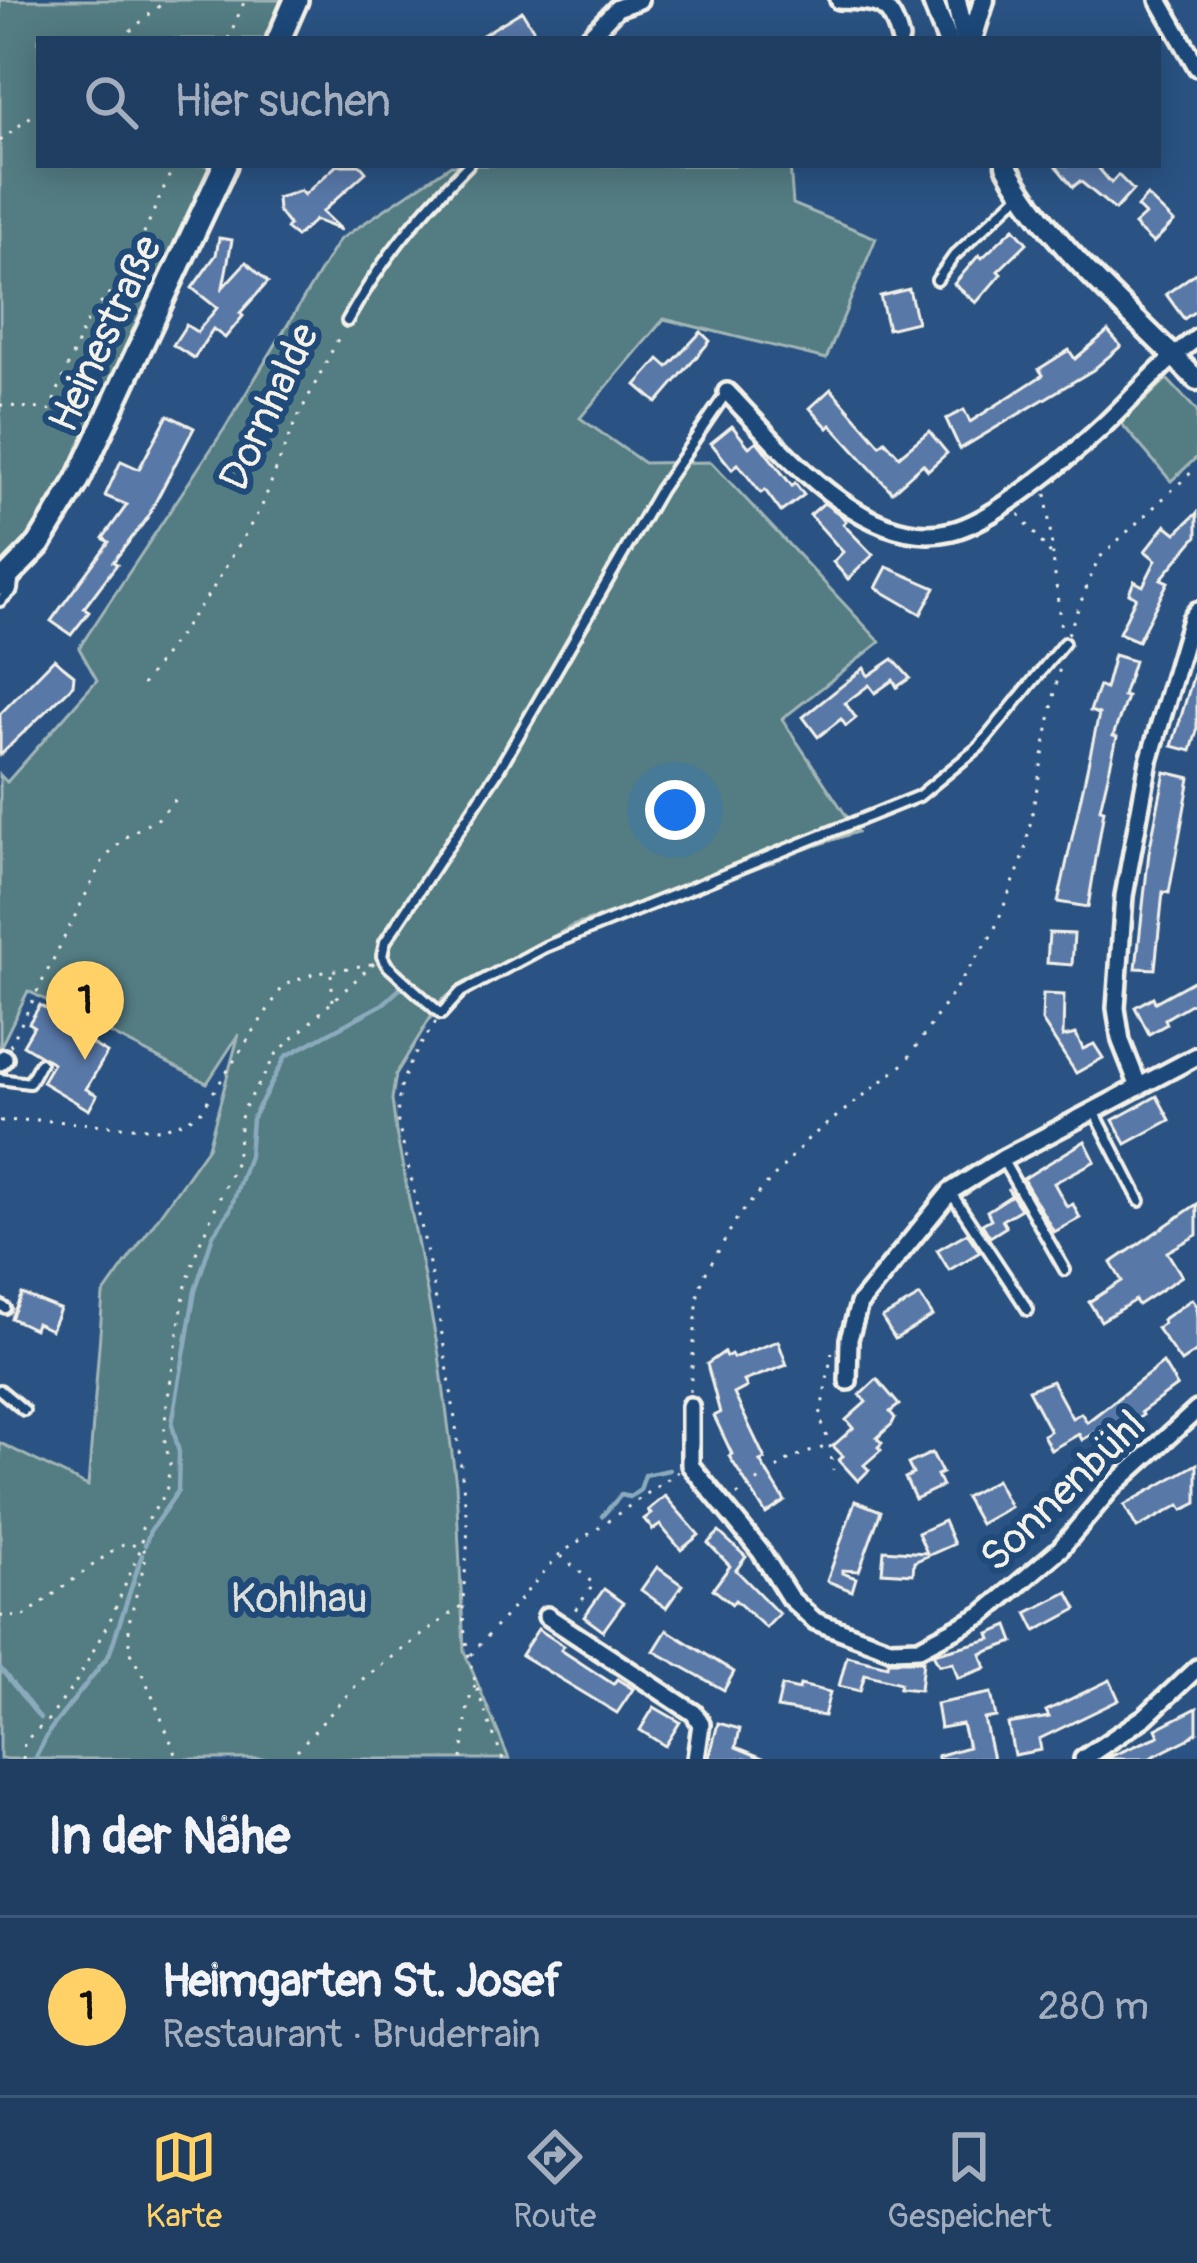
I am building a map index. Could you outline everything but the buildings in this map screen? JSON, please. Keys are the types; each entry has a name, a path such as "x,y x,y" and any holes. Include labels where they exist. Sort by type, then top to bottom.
{"main road":[{"path":"280,36 296,0"},
{"name":"Heinestraße","path":"7,578 39,544 77,480 223,168"}],"street":[{"path":"590,36 617,8 639,0"},
{"path":"839,0 878,2 887,7 899,36"},
{"path":"932,0 946,36"},
{"path":"956,0 967,36"},
{"path":"969,36 984,0"},
{"path":"1159,0 1197,67"},
{"path":"1008,168 1055,235 1197,380"},
{"path":"727,392 789,457 837,498 871,520 928,535 956,531 1008,501 1100,429 1197,338"},
{"path":"1139,1088 1120,1041 1116,1008 1124,896 1149,760 1195,619"},
{"path":"848,1381 849,1339 859,1304 951,1191 1197,1055"},
{"path":"690,1406 690,1465"},
{"name":"Sonnenbühl","path":"690,1465 761,1552 790,1598 815,1621 890,1649 919,1648 954,1632 1012,1591 1060,1549 1112,1488 1197,1410"},
{"path":"547,1616 694,1713 700,1724 696,1759"},
{"path":"1083,1759 1190,1684 1197,1668"}],"lane":[{"name":"Dornhalde","path":"347,320 379,264 465,168"},
{"path":"937,280 954,256 1021,193"},
{"path":"727,392 660,490 497,771 394,925 382,956 412,991 441,1014 461,992 545,947 919,796 979,746 1064,643"},
{"path":"0,602 12,590 7,578"},
{"path":"0,1079 29,1083 40,1063"},
{"path":"1095,1113 1139,1201"},
{"path":"1002,1159 1065,1270"},
{"path":"951,1191 1028,1310"},
{"path":"0,1390 24,1410"}],"path":[{"path":"124,36 166,0"},
{"path":"230,36 245,0"},
{"path":"0,141 36,112"},
{"path":"0,405 50,410 85,324 128,269 173,168"},
{"name":"Dornhalde","path":"142,685 212,590 262,506 291,431 347,320"},
{"path":"690,1406 698,1294 704,1276 740,1215 808,1138 905,1063 993,933 1010,898 1028,839 1064,643 1098,559 1197,467"},
{"path":"1044,474 1064,643"},
{"path":"1008,501 1053,557"},
{"path":"2,1060 103,860 129,834 159,818 178,796"},
{"path":"0,1121 160,1129 184,1122 201,1111 284,985 374,964 278,1053 242,1112 236,1161 185,1289 166,1410 164,1437 170,1464 166,1493 142,1528 141,1548 78,1679 50,1718 25,1742 23,1759"},
{"path":"331,973 334,1002"},
{"path":"441,1014 401,1078 396,1100 442,1346 463,1498 468,1553 463,1604 470,1656 503,1759"},
{"path":"724,1506 791,1458 830,1446"},
{"path":"470,1656 559,1555 690,1465"},
{"path":"0,1616 23,1617 112,1551 128,1543 141,1548 147,1553 129,1622 129,1651 178,1759"},
{"path":"559,1555 594,1584 562,1627"},
{"path":"289,1759 360,1681 463,1604"},
{"path":"462,1759 468,1703 476,1685"}],"green space":[{"path":"0,0 281,0 265,36 36,36 36,168 209,168 91,454 0,584"},
{"name":"Kohlhau","path":"447,168 790,168 793,204 876,238 826,359 664,319 580,418 644,463 711,462 880,642 782,719 857,832 572,926 442,999 396,1074 392,1099 396,1132 439,1355 456,1484 464,1651 509,1759 0,1759 0,1443 88,1486 103,1295 208,1147 239,1034 207,1083 28,991 0,1048 0,775 7,782 97,680 79,648 225,428 339,240"},
{"path":"1167,379 1197,411 1197,457 1171,481 1121,423"}],"waterway":[{"path":"145,1545 178,1491 179,1452 172,1424 195,1291 213,1235 230,1210 249,1156 252,1119 286,1056 383,1004 412,978"},
{"path":"602,1516 621,1495 630,1497 640,1490 645,1475 669,1470"},
{"path":"35,1759 50,1730 109,1655 142,1555"},
{"path":"0,1668 40,1718"}],"place":[{"name":"Heimgarten St. Josef","path":"85,1060"}]}
